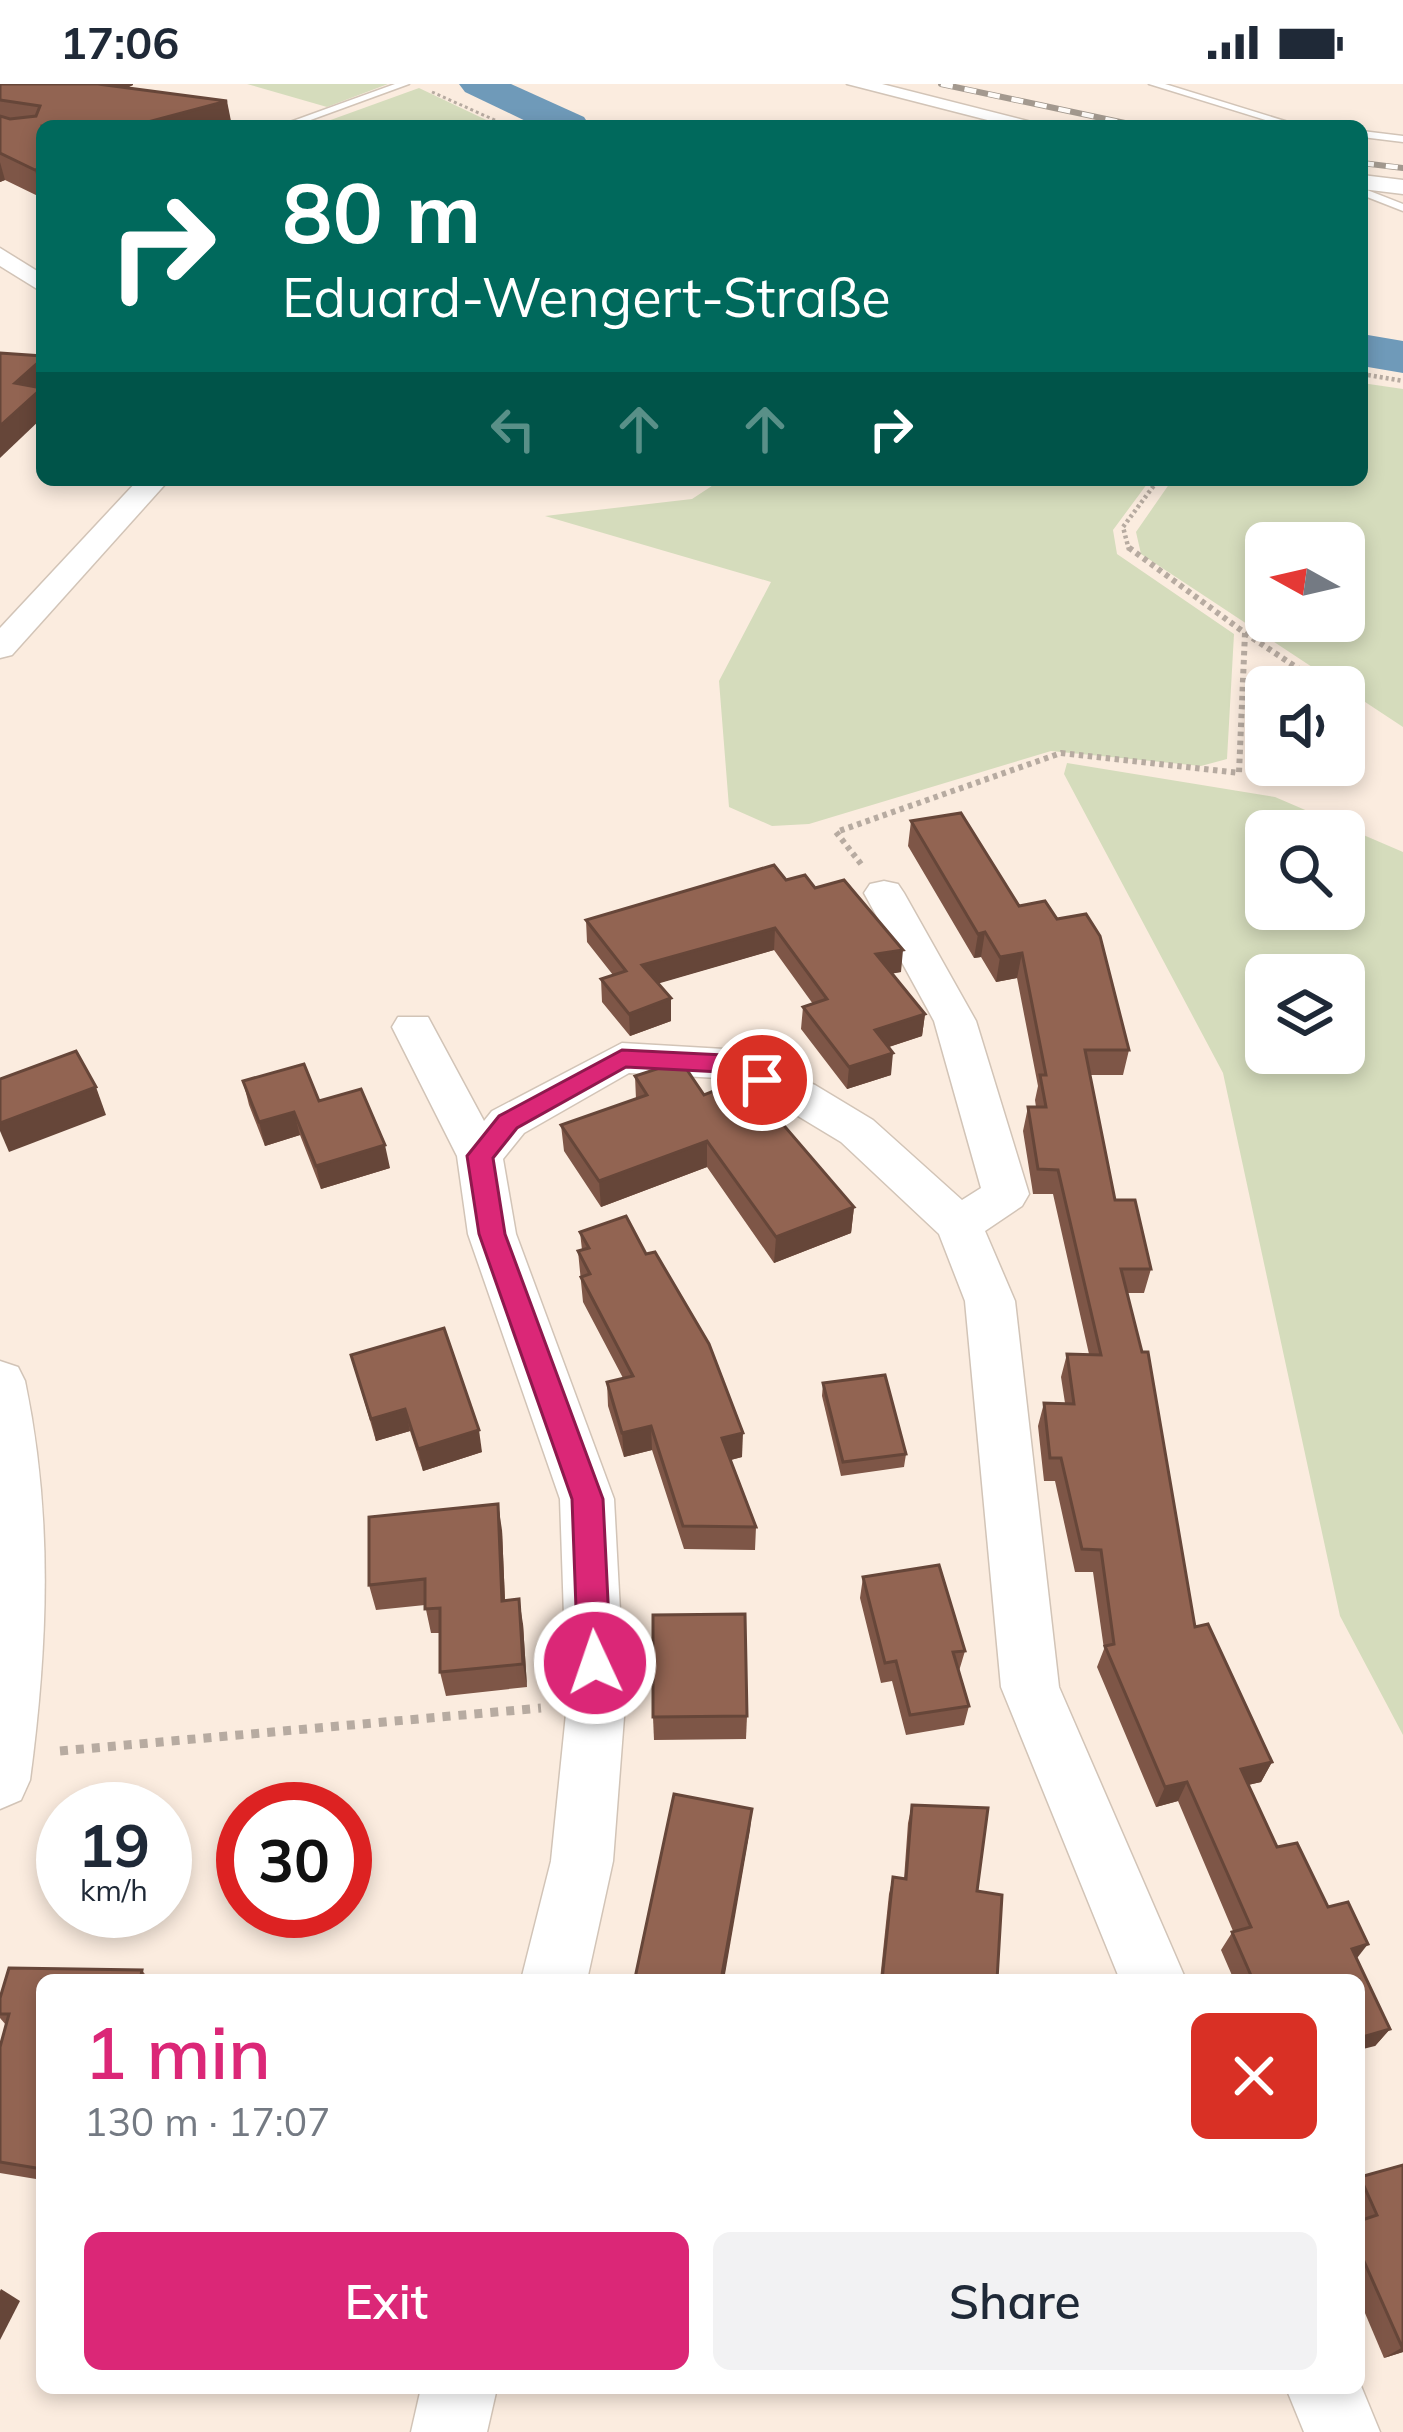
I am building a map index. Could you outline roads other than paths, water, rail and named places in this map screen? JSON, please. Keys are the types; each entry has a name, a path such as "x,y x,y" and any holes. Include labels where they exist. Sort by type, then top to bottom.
{"street":[{"path":"857,84 1011,120"},
{"path":"1368,183 1403,187"},
{"path":"0,255 36,281"},
{"path":"0,648 148,486"},
{"path":"884,893 956,1021 1006,1194 958,1225"},
{"path":"413,1028 480,1156 492,1234 587,1499 596,1704 582,1862 555,1974"},
{"path":"480,1156 508,1122 622,1058 724,1064 799,1096 856,1131 958,1225 990,1301 1015,1582 1030,1688 1150,1974"},
{"path":"0,1381 17,1481 17,1669 2,1768"},
{"path":"449,2432 458,2394"},
{"path":"1326,2394 1342,2432"}],"lane":[{"path":"301,120 404,84"},
{"path":"1154,84 1276,120"},
{"path":"1368,135 1403,139"},
{"path":"1368,193 1403,208"}],"waterway":[{"path":"479,84 556,120"},
{"path":"1368,351 1403,357"}],"railway":[{"path":"941,84 1111,120"},
{"path":"1368,164 1403,168"}]}
